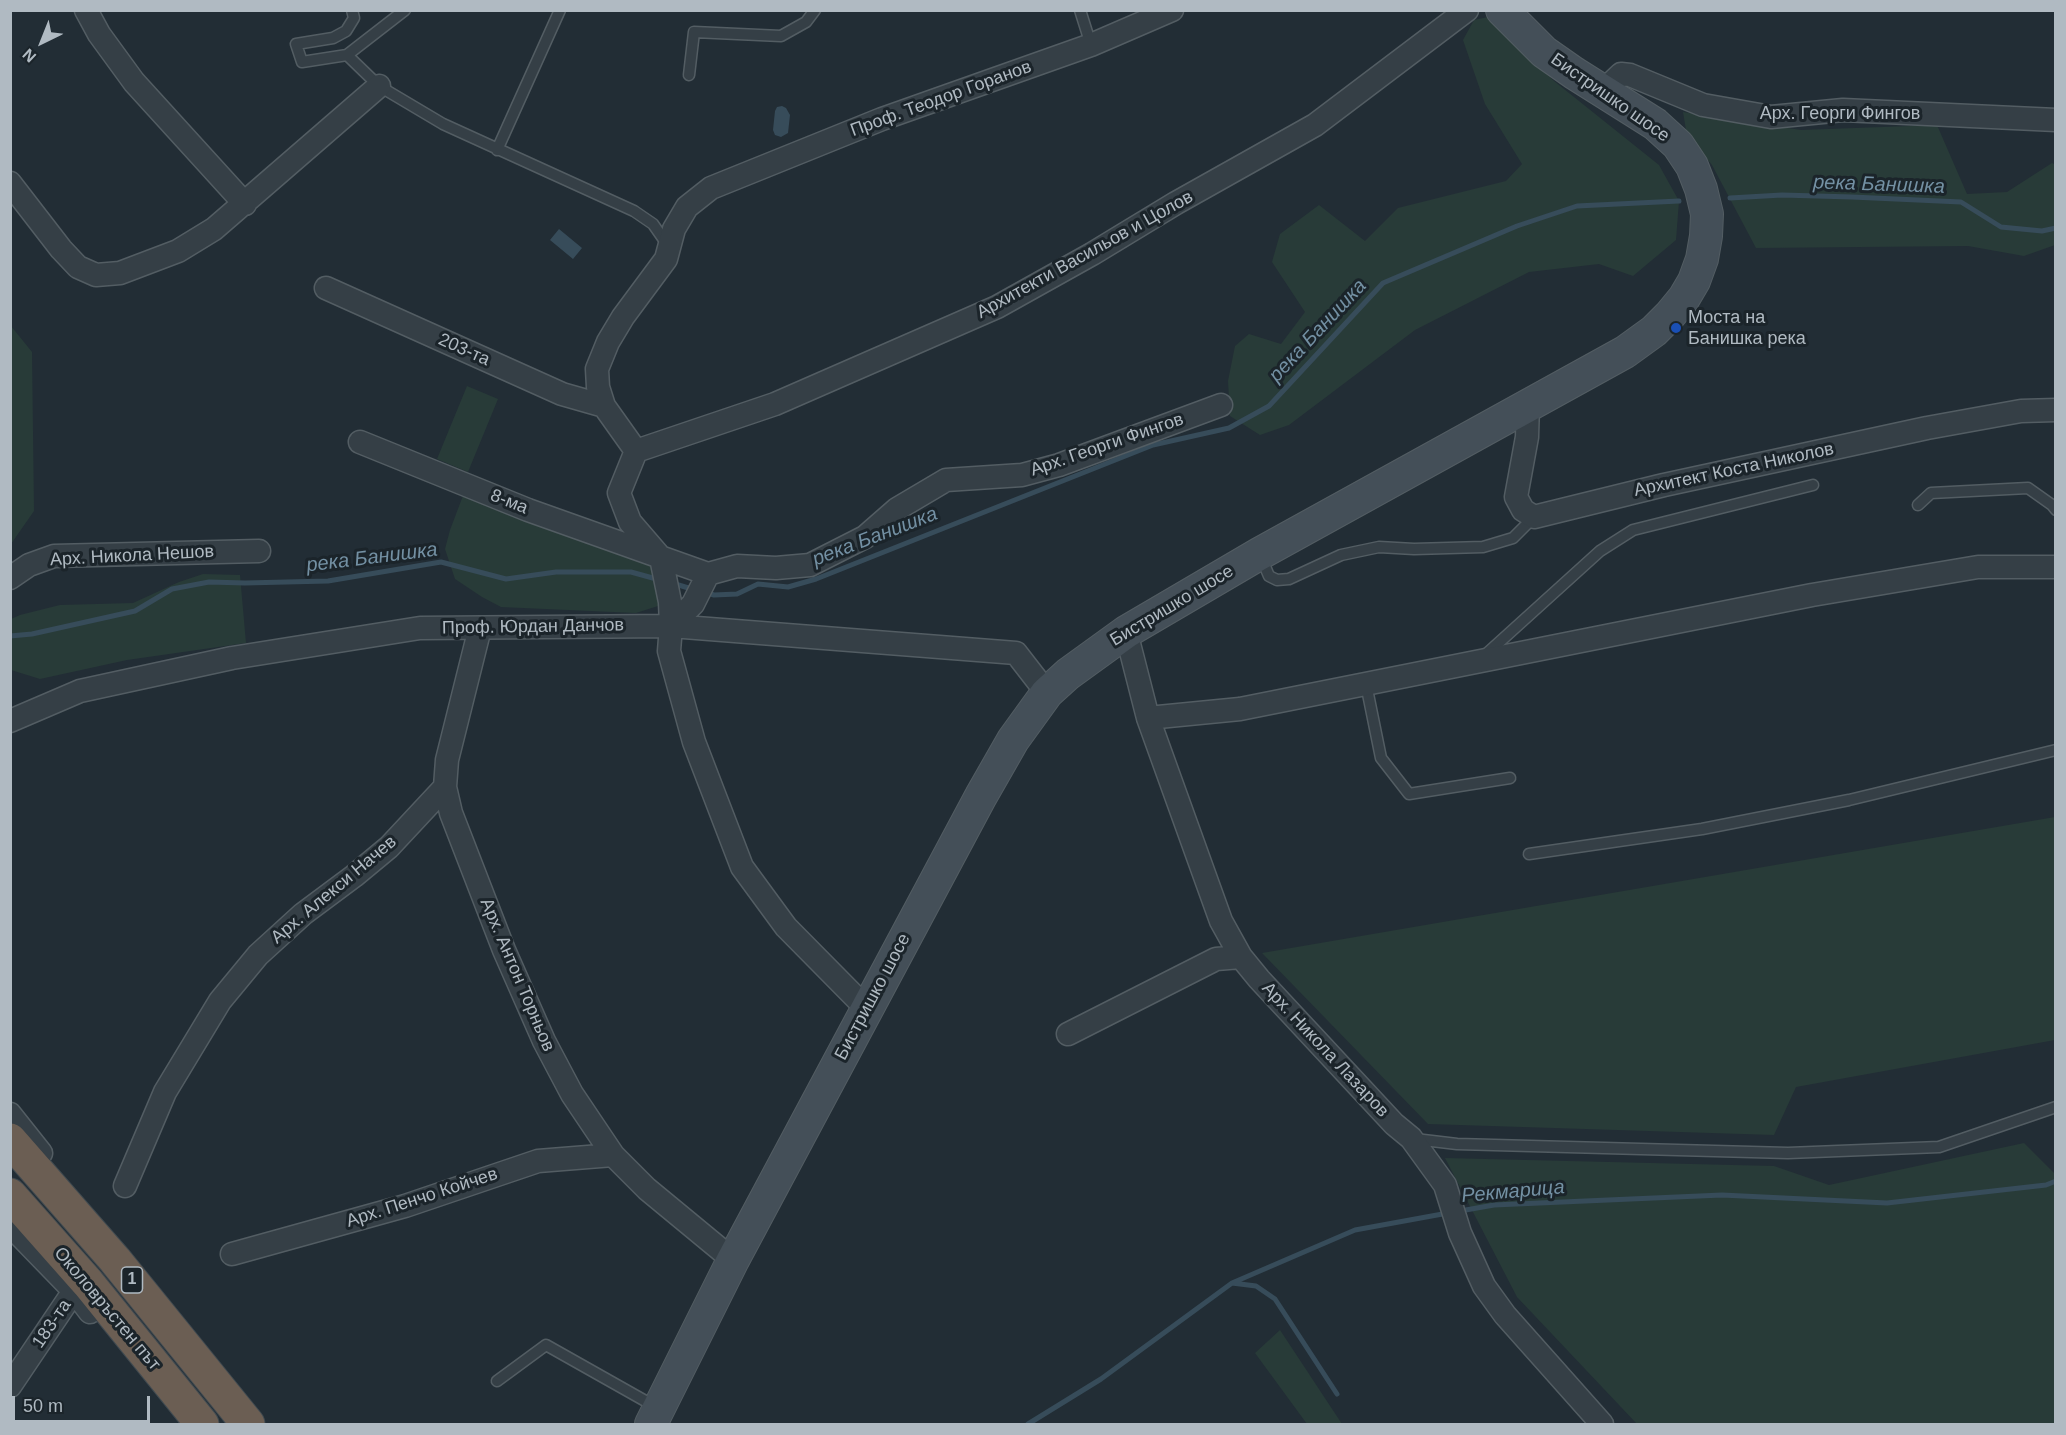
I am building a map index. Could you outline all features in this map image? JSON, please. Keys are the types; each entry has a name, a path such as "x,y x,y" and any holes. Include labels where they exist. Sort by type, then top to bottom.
{"highway":[{"name":"Околовръстен път","path":"10,1140 115,1260 248,1425"},
{"name":"Околовръстен път","path":"10,1195 87,1283 202,1425"}],"street":[{"path":"86,10 99,34 134,82 245,204"},
{"name":"Проф. Теодор Горанов","path":"604,406 598,387 597,369 608,342 624,317 660,271 666,259 674,229 687,207 711,188 882,120 1091,45 1172,10"},
{"name":"Архитекти Васильов и Цолов","path":"636,451 776,404 998,307 1315,125 1467,10"},
{"name":"Бистришко шосе","path":"655,1417 733,1260 867,1009 1013,740 1047,693 1068,674 1126,632 1259,554 1625,351 1654,331 1670,315 1694,281 1702,259 1707,214 1692,166 1678,145 1655,124 1544,52 1502,10"},
{"name":"Арх. Георги Фингов","path":"1603,92 1614,79 1622,74 1630,75 1703,105 1771,117 1843,110 2055,120"},
{"path":"10,183 61,249 78,267 96,275 120,273 178,251 214,229 379,86"},
{"name":"203-та","path":"326,288 562,394 604,406"},
{"path":"1528,404 1527,437 1516,497 1523,510 1534,517"},
{"name":"Арх. Георги Фингов","path":"708,574 737,566 776,568 810,565 865,537 897,509 946,480 1022,475 1221,405"},
{"path":"604,406 636,451 619,493 630,522 661,558 670,602 669,651 694,742 742,867 786,927 867,1009"},
{"name":"Архитект Коста Николов","path":"1534,517 1664,485 1927,428 2021,411 2055,410"},
{"name":"8-ма","path":"360,442 528,510 661,558"},
{"name":"Арх. Никола Нешов","path":"10,578 29,565 54,556 259,551"},
{"path":"661,558 708,574 693,603 671,626"},
{"path":"1148,718 1240,709 1812,595 1978,567 2055,567"},
{"name":"Проф. Юрдан Данчов","path":"10,721 80,691 232,658 420,628 671,626 1016,653 1047,693"},
{"name":"Арх. Антон Торньов","path":"480,628 447,760 445,787 451,813 495,929 544,1041 572,1094 613,1155 647,1189 733,1260"},
{"name":"Арх. Никола Лазаров","path":"1126,632 1148,718 1221,921 1241,957 1378,1107 1411,1138 1445,1185 1460,1233 1484,1286 1505,1315 1602,1425"},
{"name":"Арх. Алекси Начев","path":"125,1186 165,1092 220,1001 258,955 303,914 389,847 445,787"},
{"path":"1068,1034 1216,959 1241,957"},
{"path":"10,1114 44,1158 105,1227 263,1425"},
{"name":"Арх. Пенчо Койчев","path":"232,1254 405,1206 538,1161 613,1155"},
{"path":"10,1225 74,1291 182,1425"},
{"name":"183-та","path":"10,1386 74,1291"}],"lane":[{"path":"352,10 354,18 346,32 333,38 297,44 302,62 347,55 405,10"},
{"path":"497,150 560,10"},
{"path":"690,75 694,32 781,36 806,22 815,10"},
{"path":"1080,10 1091,45"},
{"path":"347,55 379,86 443,124 634,211 653,224 669,247"},
{"path":"1478,662 1600,551 1633,530 1813,485"},
{"path":"1918,505 1931,493 2028,488 2055,510"},
{"path":"1259,554 1269,576 1277,580 1289,579 1341,555 1379,547 1414,549 1483,547 1513,538 1534,517"},
{"path":"1366,684 1381,758 1409,794 1510,778"},
{"path":"1530,854 1702,829 1826,804 2055,750"},
{"path":"1411,1138 1457,1144 1788,1153 1939,1147 2055,1107"},
{"path":"497,1381 546,1345 655,1417"}],"green space":[{"path":"1488,17 1554,81 1659,165 1679,201 1676,240 1633,276 1599,264 1529,272 1415,330 1289,425 1260,435 1230,416 1228,381 1235,346 1249,334 1281,344 1305,312 1272,262 1280,234 1319,205 1365,241 1398,208 1506,181 1522,164 1485,104 1463,40 1474,20"},
{"path":"1683,112 1801,130 1937,125 1967,194 2007,192 2052,163 2056,165 2055,245 2024,256 1968,246 1756,248 1712,165 1687,136"},
{"path":"11,326 32,352 34,511 11,544"},
{"path":"467,386 498,399 468,472 437,459"},
{"path":"464,493 653,567 662,595 658,606 636,613 501,607 482,597 455,579 445,549"},
{"path":"203,574 240,575 246,643 127,660 40,679 11,670 11,619 60,605 133,603"},
{"path":"2055,817 2055,1040 1796,1087 1774,1135 1428,1124 1262,953"},
{"path":"2024,1143 2055,1174 2055,1424 1637,1424 1517,1297 1445,1158 1774,1166 1829,1185"},
{"path":"1280,1330 1342,1424 1307,1424 1255,1353"}],"water":[{"path":"782,106 790,115 788,133 781,137 775,135 773,130 775,111 777,107"},
{"path":"559,229 582,248 573,259 550,240"}],"waterway":[{"name":"река Банишка","path":"1730,198 1782,195 1961,202 2001,227 2042,231 2056,228"},
{"name":"река Банишка","path":"704,592 714,595 737,594 758,584 788,587 816,579 1153,445 1229,428 1269,406 1383,283 1517,226 1577,206 1679,201"},
{"name":"река Банишка","path":"10,636 32,634 135,611 172,589 209,582 328,581 441,562 506,579 556,572 631,572 660,580"},
{"name":"река Банишка","path":"672,583 695,590"},
{"name":"Рекмарица","path":"1460,1211 1494,1205 1722,1195 1887,1203 2046,1185 2056,1181"},
{"name":"Рекмарица","path":"1028,1424 1101,1379 1232,1283 1355,1230 1448,1213"},
{"path":"1232,1283 1256,1286 1275,1299 1337,1394"}],"place":[{"name":"Моста на Банишка река","path":"1676,328"}]}
